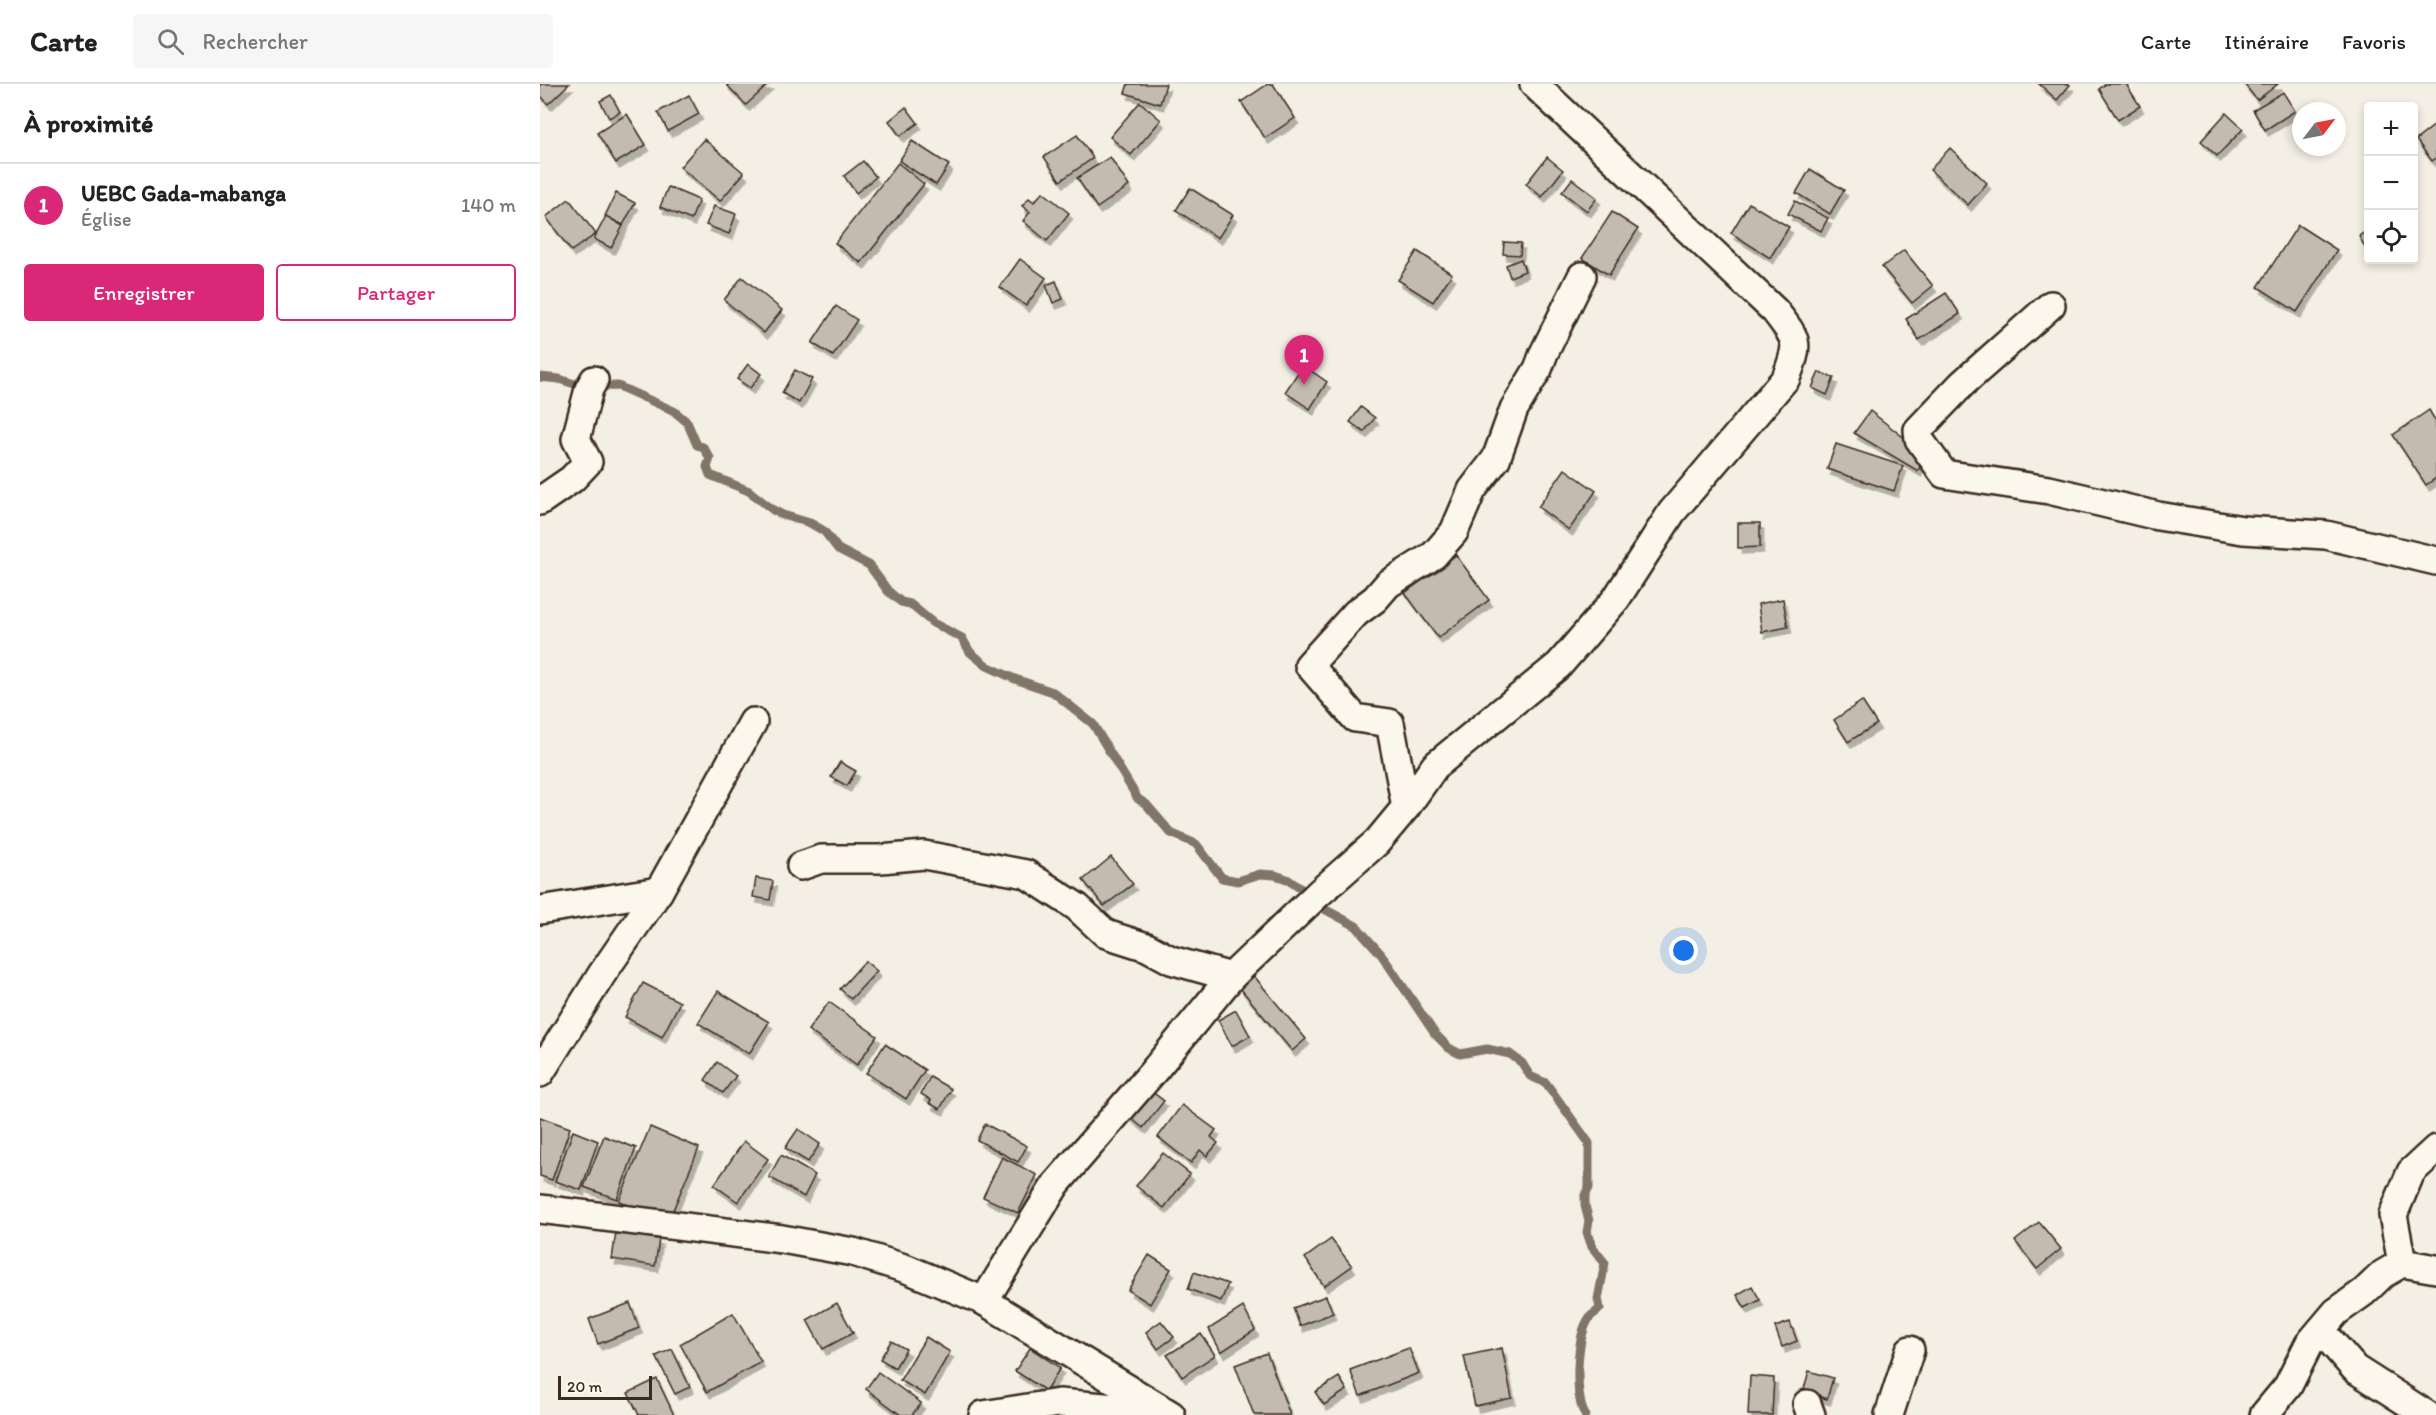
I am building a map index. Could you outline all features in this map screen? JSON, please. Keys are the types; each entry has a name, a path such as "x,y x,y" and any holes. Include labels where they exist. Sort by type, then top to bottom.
{"street":[{"path":"984,1301 1056,1184 1231,977 1312,899 1377,843 1435,766 1559,665 1616,599 1672,512 1786,378 1796,352 1794,335 1775,310 1534,84"},
{"path":"1406,807 1390,723 1355,718 1309,665 1356,613 1375,599 1388,584 1434,555 1454,532 1472,490 1496,459 1514,409 1538,369 1582,276"},
{"path":"2051,305 1962,384 1918,430 1919,439 1944,474 2049,490 2157,516 2243,531 2326,536 2436,561"},
{"path":"540,501 572,479 588,462 576,439 589,389 594,380"},
{"path":"540,1073 602,974 659,891 753,722"},
{"path":"801,866 821,859 881,859 924,855 1026,874 1077,907 1106,934 1147,947 1171,960 1231,977"},
{"path":"540,910 659,891"},
{"path":"2402,1263 2393,1215 2410,1172 2436,1149"},
{"path":"540,1209 782,1239 853,1252 908,1269 984,1301 1169,1413"},
{"path":"2264,1415 2288,1386 2309,1344 2336,1312 2364,1292 2383,1274 2402,1263 2436,1269"},
{"path":"2321,1330 2355,1369 2427,1415"},
{"path":"1889,1415 1910,1350"},
{"path":"983,1415 1021,1412 1059,1403 1169,1413"}],"building":[{"path":"540,84 569,84 548,104 540,95"},
{"path":"726,84 769,84 746,105"},
{"path":"1128,84 1166,84 1160,104 1125,93"},
{"path":"1268,84 1273,84 1295,118 1265,138 1241,102"},
{"path":"2039,84 2069,84 2070,85 2057,100"},
{"path":"2106,84 2126,84 2140,106 2118,120 2099,89"},
{"path":"2244,84 2278,84 2257,100"},
{"path":"2283,92 2292,106 2292,113 2265,130 2253,110"},
{"path":"611,95 620,112 609,118 600,101"},
{"path":"689,95 699,114 668,131 658,112"},
{"path":"1140,102 1161,120 1131,155 1110,137"},
{"path":"906,107 918,123 900,136 889,121"},
{"path":"2226,113 2243,129 2217,156 2201,141"},
{"path":"627,114 646,145 616,163 597,133"},
{"path":"2436,124 2436,158 2432,161 2418,143 2418,138"},
{"path":"1077,135 1093,158 1060,181 1044,157"},
{"path":"704,139 744,173 720,201 680,167"},
{"path":"912,141 949,165 936,185 899,161"},
{"path":"1950,148 1987,183 1968,205 1930,170"},
{"path":"1110,157 1129,186 1097,208 1077,178"},
{"path":"1547,157 1563,170 1542,197 1526,184"},
{"path":"863,161 876,177 856,193 844,176"},
{"path":"898,163 924,184 861,263 835,243"},
{"path":"1810,169 1844,190 1830,214 1796,193"},
{"path":"1572,179 1597,198 1587,211 1562,192"},
{"path":"668,187 699,200 691,220 660,207"},
{"path":"1190,188 1233,215 1218,238 1176,210"},
{"path":"1043,192 1069,213 1047,241 1023,221 1030,212 1022,206 1029,198 1034,202"},
{"path":"616,193 635,203 623,225 605,216"},
{"path":"569,199 596,234 571,251 546,217"},
{"path":"1795,201 1828,218 1821,231 1788,214"},
{"path":"1749,203 1789,227 1770,258 1731,233"},
{"path":"714,206 736,214 729,234 706,225"},
{"path":"1612,212 1638,229 1609,275 1582,258"},
{"path":"606,216 623,226 611,248 594,239"},
{"path":"2298,225 2337,250 2297,312 2258,287"},
{"path":"2364,233 2364,245 2359,236"},
{"path":"1504,242 1521,243 1520,255 1503,254"},
{"path":"1904,250 1933,286 1912,303 1882,267"},
{"path":"1417,251 1452,274 1433,302 1398,280"},
{"path":"1020,259 1046,278 1026,306 1000,287"},
{"path":"1521,259 1525,271 1510,277 1506,265"},
{"path":"742,277 782,310 764,333 724,300"},
{"path":"1056,281 1063,299 1053,303 1046,285"},
{"path":"1946,293 1960,314 1919,340 1906,319"},
{"path":"836,306 857,320 833,356 812,343"},
{"path":"748,364 761,374 750,388 737,379"},
{"path":"1303,365 1327,382 1310,409 1285,392"},
{"path":"795,370 812,379 799,403 782,393"},
{"path":"1819,372 1834,378 1827,395 1812,388"},
{"path":"1361,407 1375,418 1364,432 1350,422"},
{"path":"2429,410 2436,422 2436,478 2426,485 2393,435"},
{"path":"1870,411 1925,454 1918,471 1854,433"},
{"path":"1836,444 1903,466 1894,491 1827,469"},
{"path":"1565,469 1596,491 1569,530 1538,507"},
{"path":"1738,523 1760,523 1760,547 1738,548"},
{"path":"1456,555 1489,600 1438,638 1405,593"},
{"path":"1783,599 1788,627 1762,632 1758,604"},
{"path":"1862,701 1877,724 1848,742 1834,720"},
{"path":"840,762 856,771 847,786 831,777"},
{"path":"1111,857 1133,884 1104,906 1083,880"},
{"path":"756,878 773,881 770,900 753,897"},
{"path":"865,961 877,971 851,999 840,989"},
{"path":"1254,976 1306,1039 1292,1051 1240,988"},
{"path":"643,983 680,1002 662,1037 625,1017"},
{"path":"718,991 769,1022 749,1054 698,1023"},
{"path":"829,1002 877,1036 857,1065 808,1030"},
{"path":"1236,1010 1250,1036 1232,1046 1218,1020"},
{"path":"885,1044 925,1070 906,1099 866,1073"},
{"path":"717,1062 736,1076 723,1093 705,1080"},
{"path":"930,1077 951,1089 940,1109 929,1103 931,1100 921,1094"},
{"path":"1147,1088 1164,1101 1143,1128 1126,1114"},
{"path":"1182,1105 1216,1130 1211,1137 1218,1143 1207,1156 1200,1150 1191,1163 1158,1137"},
{"path":"540,1117 570,1128 552,1180 540,1176"},
{"path":"985,1124 1027,1146 1018,1162 977,1140"},
{"path":"650,1127 699,1148 668,1222 619,1201"},
{"path":"798,1129 820,1144 808,1162 785,1148"},
{"path":"573,1131 598,1141 581,1190 555,1181"},
{"path":"604,1136 636,1148 617,1199 584,1187"},
{"path":"744,1141 768,1159 738,1202 714,1185"},
{"path":"1163,1153 1190,1174 1164,1208 1136,1186"},
{"path":"781,1155 815,1175 804,1197 769,1177"},
{"path":"1002,1157 1037,1175 1018,1213 983,1197"},
{"path":"2039,1222 2061,1249 2037,1269 2015,1241"},
{"path":"616,1232 659,1239 655,1266 612,1259"},
{"path":"1331,1239 1352,1266 1324,1286 1305,1258"},
{"path":"1149,1255 1171,1269 1150,1304 1128,1290"},
{"path":"1194,1272 1228,1284 1221,1301 1188,1289"},
{"path":"1752,1286 1760,1300 1745,1308 1737,1295"},
{"path":"1326,1296 1333,1313 1300,1326 1293,1308"},
{"path":"630,1303 639,1328 598,1344 589,1319"},
{"path":"837,1303 853,1333 823,1349 807,1320"},
{"path":"1243,1307 1255,1330 1221,1352 1209,1329"},
{"path":"733,1313 761,1362 707,1392 680,1344"},
{"path":"1161,1321 1174,1337 1158,1349 1146,1332"},
{"path":"1790,1322 1797,1341 1782,1347 1775,1327"},
{"path":"1201,1334 1215,1355 1182,1377 1167,1355"},
{"path":"926,1337 950,1352 925,1395 900,1380"},
{"path":"891,1341 906,1349 895,1368 880,1359"},
{"path":"1030,1348 1060,1368 1046,1391 1015,1371"},
{"path":"1409,1348 1419,1373 1360,1396 1350,1370"},
{"path":"1502,1348 1512,1398 1475,1406 1464,1356"},
{"path":"672,1349 690,1387 675,1394 656,1356"},
{"path":"1267,1353 1290,1415 1254,1415 1235,1365"},
{"path":"1809,1371 1833,1378 1827,1399 1803,1392"},
{"path":"878,1372 921,1403 912,1415 901,1415 866,1389"},
{"path":"1750,1376 1774,1378 1772,1415 1748,1415"},
{"path":"1339,1377 1347,1390 1324,1405 1315,1392"},
{"path":"657,1379 674,1415 639,1415 628,1393"}],"waterway":[{"path":"540,377 559,379 584,387 618,386 674,411 687,422 697,445 703,447 710,458 707,467 710,475 749,491 783,515 810,523 824,531 838,549 869,565 888,591 901,602 910,604 933,623 962,638 970,652 987,666 1015,679 1053,692 1093,724 1138,799 1146,804 1171,833 1196,844 1222,878 1238,881 1260,874 1287,879 1304,891 1315,904 1356,926 1381,954 1435,1034 1449,1048 1460,1054 1487,1049 1510,1054 1522,1063 1530,1076 1546,1083 1589,1143 1589,1188 1585,1195 1589,1221 1587,1232 1592,1247 1605,1263 1598,1299 1600,1308 1590,1317 1585,1326 1579,1351 1579,1394 1585,1415"}],"place":[{"name":"UEBC Gada-mabanga","path":"1304,385"}]}
